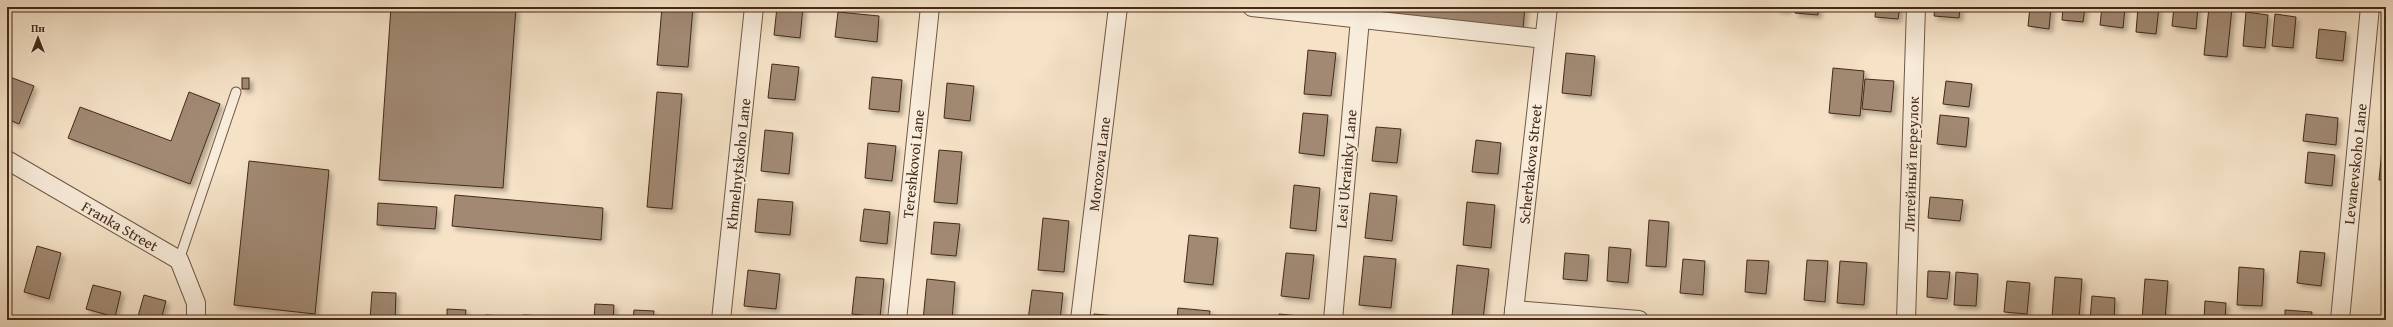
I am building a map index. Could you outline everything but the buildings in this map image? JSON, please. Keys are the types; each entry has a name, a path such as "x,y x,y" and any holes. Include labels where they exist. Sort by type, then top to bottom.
{"street":[{"name":"Khmelnytskoho Lane","path":"721,320 754,7"},
{"name":"Tereshkovoi Lane","path":"897,320 930,7"},
{"name":"Morozova Lane","path":"1080,320 1118,7"},
{"path":"1252,7 1544,39"},
{"name":"Scherbakova Street","path":"1514,315 1548,7"},
{"name":"Литейный переулок","path":"1906,320 1916,7"},
{"name":"Levanevskoho Lane","path":"2340,320 2370,7"},
{"name":"Lesi Ukrainky Lane","path":"1333,320 1360,19"},
{"name":"Franka Street","path":"7,160 179,260"},
{"path":"179,260 196,303 196,320"},
{"path":"1514,315 1639,320"}],"lane":[{"path":"179,260 236,92"}]}
